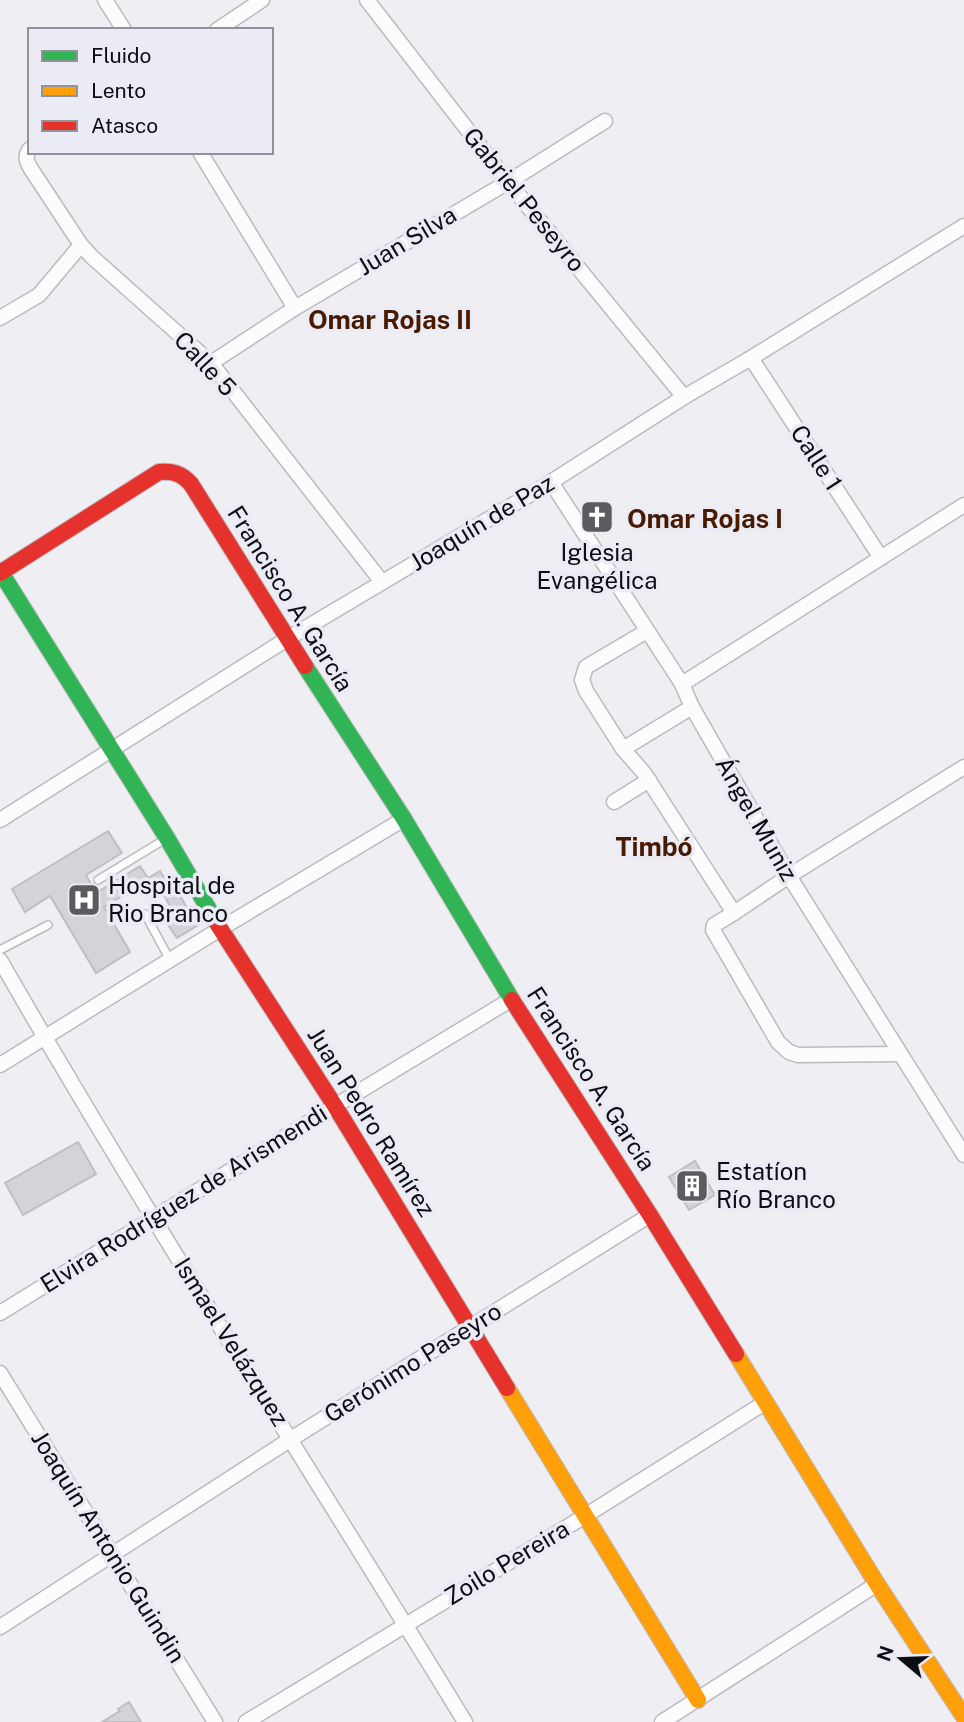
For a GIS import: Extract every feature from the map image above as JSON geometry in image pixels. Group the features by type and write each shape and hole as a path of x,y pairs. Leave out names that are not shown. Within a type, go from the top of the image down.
{"street":[{"path":"105,0 123,28"},
{"path":"220,28 262,0"},
{"name":"Gabriel Peseyro","path":"367,0 508,182 684,397"},
{"name":"Juan Silva","path":"211,363 295,308 508,182 605,121"},
{"name":"Calle 5","path":"28,151 26,160 31,169 81,245 211,363 382,582"},
{"path":"201,154 295,308"},
{"name":"Joaquín de Paz","path":"0,820 287,639 551,482 684,397 964,226"},
{"path":"0,318 39,295 81,245"},
{"name":"Calle 1","path":"751,358 881,558"},
{"name":"Francisco A. García","path":"0,572 159,472 174,471 184,476 191,484 287,639 404,819 512,999 650,1214 877,1584 964,1717"},
{"name":"Ángel Muniz","path":"551,482 682,684 692,707 789,876 964,1154"},
{"path":"682,684 964,505"},
{"name":"Juan Pedro Ramírez","path":"0,572 167,838 220,929 335,1106 698,1700"},
{"path":"647,631 586,667 582,680 586,691 623,749 649,780 734,913"},
{"path":"623,749 692,707"},
{"path":"900,1054 798,1055 789,1052 778,1042 713,930 714,925 964,767"},
{"path":"614,802 649,780"},
{"path":"0,1065 404,819"},
{"name":"Ismael Velázquez","path":"0,960 154,1219 465,1722"},
{"name":"Elvira Rodríguez de Arismendi","path":"0,1313 512,999"},
{"name":"Gerónimo Paseyro","path":"0,1627 291,1439 650,1214"},
{"name":"Joaquín Antonio Guindin","path":"0,1373 215,1722"},
{"name":"Zoilo Pereira","path":"246,1722 585,1516 766,1402"},
{"path":"662,1722 877,1584"}],"lane":[{"path":"98,880 167,838"},
{"path":"145,914 170,960"},
{"path":"0,950 48,925"}],"building":[{"name":"Hospital de Rio Branco","path":"108,831 122,853 86,875 96,893 140,866 148,878 160,871 169,886 173,884 200,924 177,938 164,919 174,913 162,892 155,896 146,882 104,907 130,952 96,973 50,896 25,912 12,889"},
{"path":"78,1142 96,1174 23,1215 5,1183"},
{"name":"Estatíon Río Branco","path":"695,1161 715,1195 689,1210 669,1177"},
{"path":"129,1702 141,1722 102,1722 120,1711 118,1709"}],"traffic: fast":[{"path":"0,571 167,838 218,925"},
{"path":"305,666 404,819 512,1000"}],"traffic: slow":[{"path":"736,1354 877,1584 964,1717"},
{"path":"507,1388 698,1700"}],"traffic: jam":[{"path":"0,573 159,472 176,474 191,484 305,666"},
{"path":"218,925 335,1106 507,1388"},
{"path":"512,1000 736,1354"}],"place":[{"name":"Iglesia Evangélica","path":"597,517"},
{"name":"Hospital de Rio Branco","path":"84,900"},
{"name":"Estatíon Río Branco","path":"692,1186"}],"district":[{"name":"Omar Rojas II","path":"390,320"},
{"name":"Omar Rojas I","path":"705,519"},
{"name":"Timbó","path":"654,847"}]}
